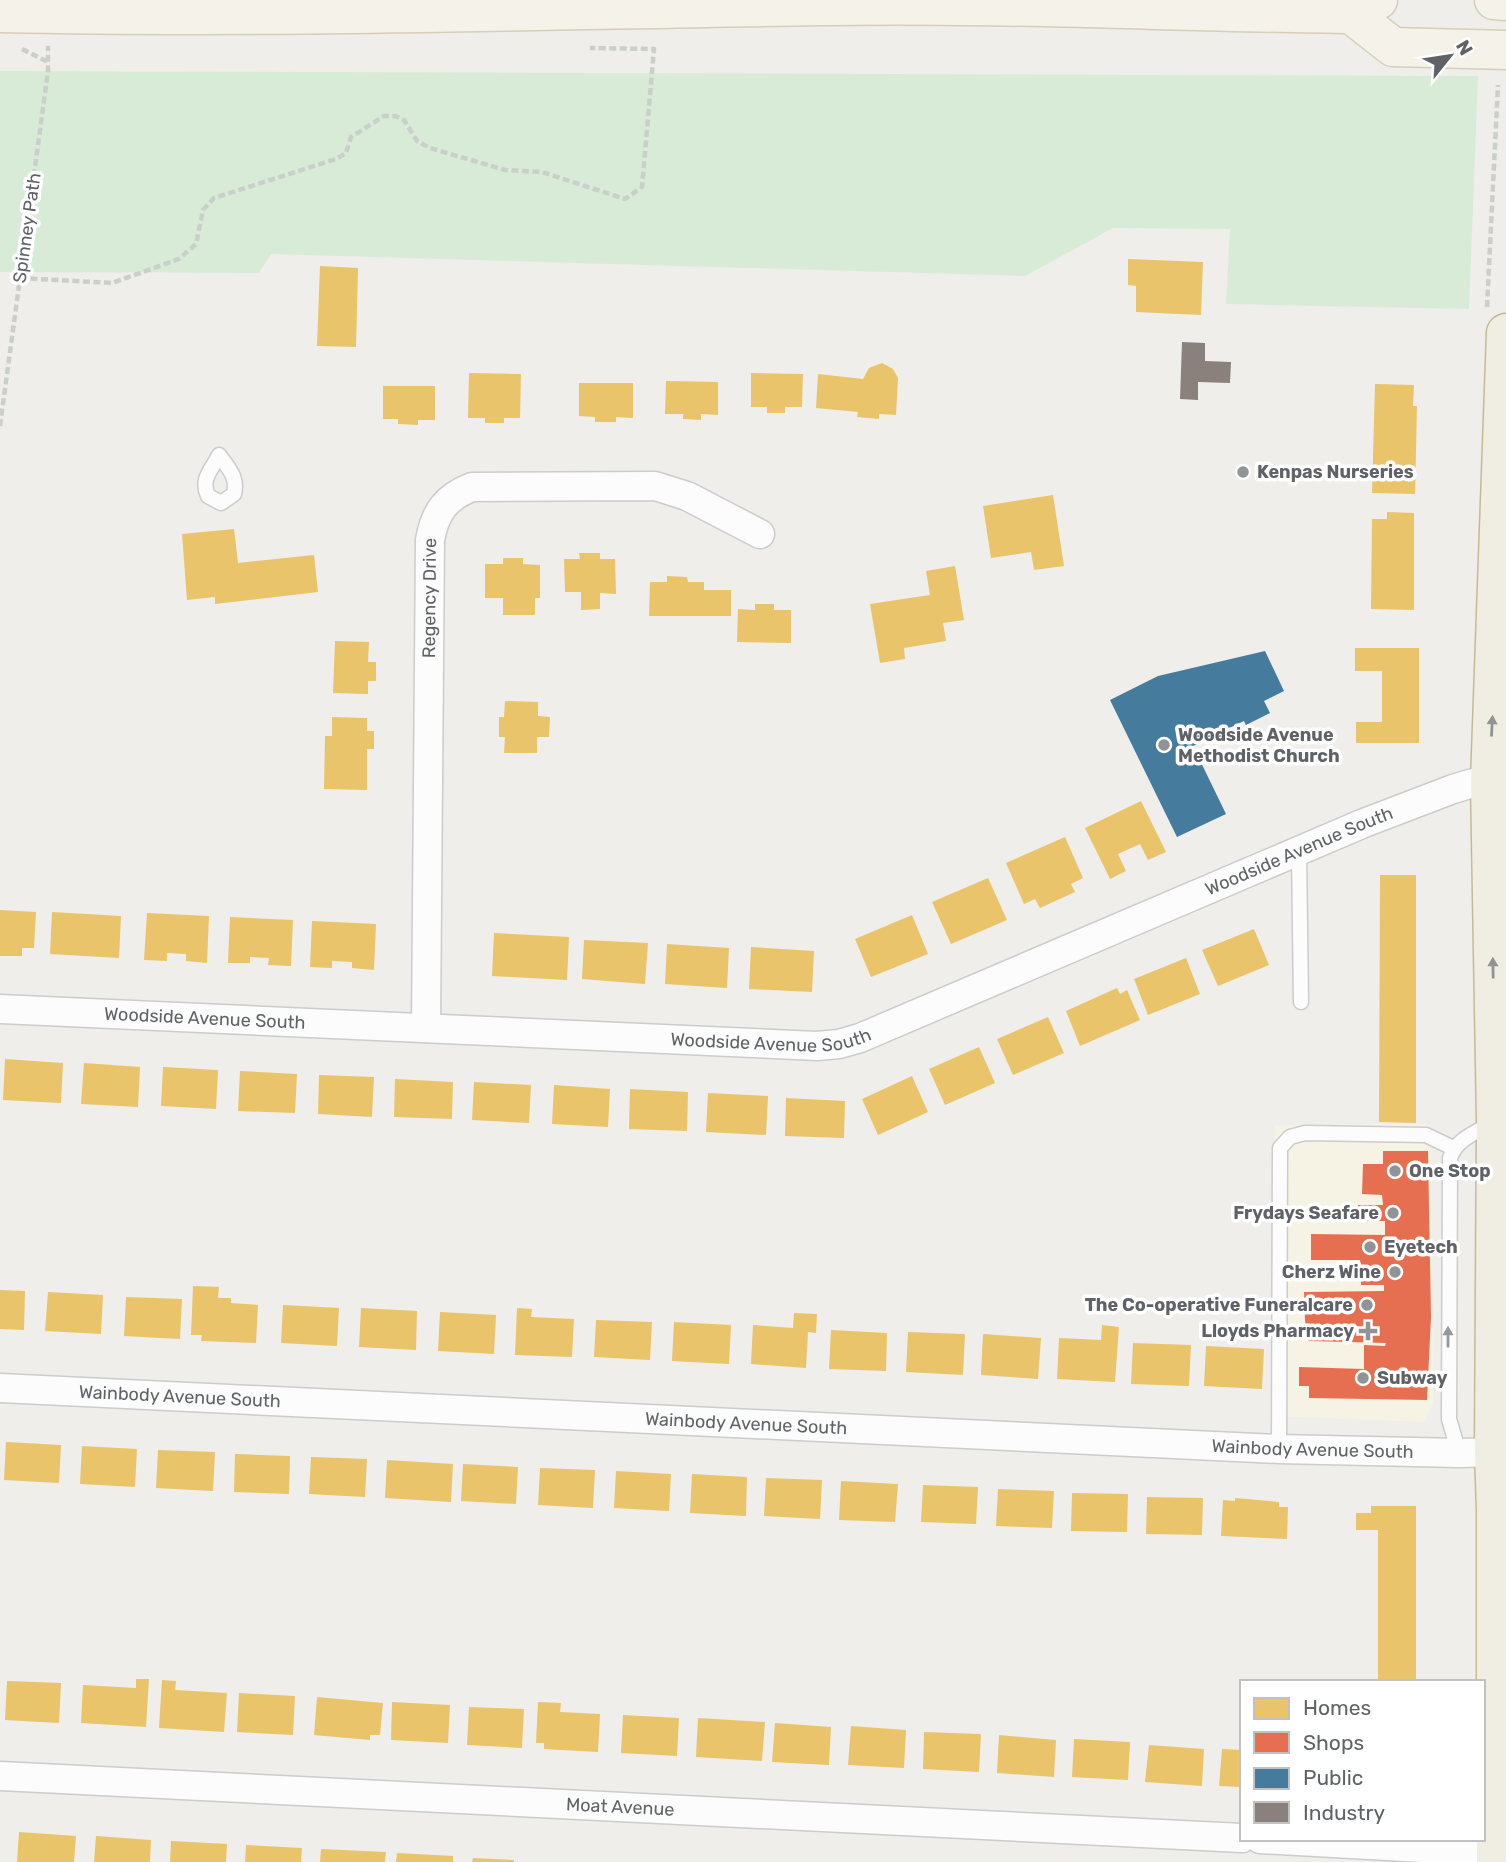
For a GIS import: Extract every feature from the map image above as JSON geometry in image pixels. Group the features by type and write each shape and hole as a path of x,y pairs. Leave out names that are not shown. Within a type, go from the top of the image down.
{"highway":[{"path":"1496,1857 1496,1509 1486,1453 1496,1121 1489,782 1506,333"}],"main road":[{"path":"1494,0 1506,1"},
{"path":"0,13 388,15 823,6 1365,7 1393,47 1506,50"}],"street":[{"name":"Regency Drive","path":"426,1027 430,540 439,510 446,501 472,487 655,486 687,496 760,534"},
{"name":"Woodside Avenue South","path":"0,1009 817,1046 839,1044 860,1038 1299,850 1453,789 1489,782"},
{"name":"Wainbody Avenue South","path":"0,1388 1279,1449 1486,1453"},
{"name":"Moat Avenue","path":"0,1776 1240,1838"},
{"path":"1286,1841 1496,1857"}],"lane":[{"path":"1299,850 1301,1002"},
{"path":"1486,1453 1449,1419 1449,1170 1453,1149 1461,1141 1496,1121"},
{"path":"1279,1449 1280,1148 1290,1137 1305,1133 1426,1135 1453,1149"}],"path":[{"path":"20,278 112,283 179,259 196,244 203,210 214,198 336,159 346,153 351,136 384,116 395,116 404,120 417,141 429,148 505,170 542,172 625,199 642,187 654,49"},
{"name":"Spinney Path","path":"0,426 48,71"}],"shaded area":[{"path":"1426,1124 1431,1155 1433,1403 1424,1422 1270,1416 1275,1125"}],"green space":[{"path":"0,71 1478,76 1469,309 1226,304 1230,229 1113,228 1025,276 271,254 259,273 0,272"}],"building: Homes":[{"path":"1128,259 1203,262 1201,315 1136,312 1136,286 1128,285"},
{"path":"320,266 358,268 356,347 317,346"},
{"path":"882,363 893,369 898,378 896,415 879,414 879,419 857,417 858,412 816,408 818,374 863,379 869,368"},
{"path":"469,373 521,374 520,418 504,418 504,423 485,423 485,418 468,418"},
{"path":"751,373 803,374 802,407 785,407 785,413 767,413 767,407 751,407"},
{"path":"666,381 718,382 718,415 701,414 701,420 683,419 683,414 665,414"},
{"path":"579,383 633,383 633,418 616,417 616,422 595,422 595,417 579,416"},
{"path":"1375,384 1414,385 1413,406 1417,406 1415,494 1372,493"},
{"path":"383,386 435,386 435,420 418,420 418,425 398,424 398,419 383,419"},
{"path":"1053,495 1064,566 1034,570 1031,552 991,558 983,506"},
{"path":"1387,512 1414,513 1414,610 1371,609 1372,519 1387,519"},
{"path":"234,529 238,563 314,555 318,592 215,604 215,597 187,600 182,534"},
{"path":"579,553 600,553 600,559 615,559 616,594 600,593 600,609 581,610 581,592 565,592 564,559 580,559"},
{"path":"503,558 523,558 523,564 540,565 540,598 535,598 535,615 503,615 503,598 485,598 485,564 503,564"},
{"path":"955,566 964,620 943,623 946,641 904,648 905,659 880,663 870,604 930,595 926,571"},
{"path":"667,576 687,577 688,582 704,582 704,590 731,590 731,616 649,616 650,582 667,582"},
{"path":"755,604 774,604 774,610 791,610 791,643 737,642 738,609 755,610"},
{"path":"335,641 369,642 368,662 376,662 376,681 368,681 368,694 333,693"},
{"path":"1355,648 1419,648 1419,743 1356,743 1356,722 1382,722 1382,671 1355,671"},
{"path":"505,701 538,702 538,716 550,717 549,737 537,737 537,753 504,753 505,737 499,737 499,717 504,717"},
{"path":"332,717 367,718 367,731 374,731 374,749 367,749 367,790 324,789 325,736 332,736"},
{"path":"1141,801 1166,852 1148,860 1140,844 1118,854 1126,871 1110,879 1085,828"},
{"path":"1065,837 1083,878 1071,884 1075,892 1040,908 1035,899 1024,904 1006,863"},
{"path":"1380,875 1416,875 1416,1123 1379,1122"},
{"path":"988,878 1007,920 951,944 932,902"},
{"path":"0,910 36,912 34,948 22,948 22,956 0,956"},
{"path":"52,912 121,916 119,958 50,954"},
{"path":"147,913 209,916 207,963 186,961 186,954 167,953 167,961 144,960"},
{"path":"912,915 928,954 871,977 855,939"},
{"path":"230,917 293,920 291,966 268,965 269,958 250,957 250,963 228,963"},
{"path":"312,921 376,924 374,970 352,968 352,962 332,961 332,968 310,967"},
{"path":"1254,929 1269,965 1218,986 1202,950"},
{"path":"494,933 569,937 567,980 492,976"},
{"path":"584,940 648,943 645,984 582,979"},
{"path":"667,944 729,948 727,988 665,984"},
{"path":"751,947 814,951 812,992 749,989"},
{"path":"1186,958 1200,994 1148,1015 1134,979"},
{"path":"1117,988 1120,994 1127,990 1140,1020 1080,1046 1066,1011"},
{"path":"1048,1017 1064,1053 1013,1075 997,1039"},
{"path":"979,1047 995,1083 945,1105 929,1069"},
{"path":"5,1059 63,1063 61,1103 3,1100"},
{"path":"84,1063 140,1067 138,1107 81,1104"},
{"path":"163,1067 218,1070 216,1109 161,1106"},
{"path":"240,1071 297,1074 295,1113 238,1111"},
{"path":"319,1075 374,1077 372,1117 318,1114"},
{"path":"912,1076 928,1112 878,1135 862,1099"},
{"path":"395,1079 453,1082 452,1119 394,1117"},
{"path":"474,1082 531,1085 529,1123 472,1120"},
{"path":"554,1085 610,1089 608,1127 552,1124"},
{"path":"630,1089 688,1092 687,1131 629,1129"},
{"path":"708,1093 768,1096 766,1135 706,1132"},
{"path":"786,1098 845,1101 844,1138 785,1136"},
{"path":"193,1286 219,1287 218,1298 231,1298 231,1303 258,1305 256,1343 201,1341 202,1335 191,1335"},
{"path":"0,1290 25,1291 24,1330 0,1329"},
{"path":"48,1292 103,1295 101,1334 45,1331"},
{"path":"126,1297 182,1299 180,1339 124,1336"},
{"path":"283,1305 339,1308 337,1346 281,1343"},
{"path":"361,1308 417,1311 416,1350 359,1347"},
{"path":"517,1308 532,1309 531,1317 574,1319 572,1357 515,1355"},
{"path":"440,1312 496,1315 494,1354 438,1351"},
{"path":"794,1313 817,1314 816,1333 808,1332 806,1368 751,1364 753,1325 793,1328"},
{"path":"596,1320 652,1322 650,1360 594,1357"},
{"path":"674,1322 731,1325 729,1364 672,1361"},
{"path":"1102,1325 1119,1327 1115,1382 1057,1379 1059,1338 1101,1340"},
{"path":"831,1330 887,1333 886,1371 829,1369"},
{"path":"908,1332 965,1334 963,1375 906,1372"},
{"path":"983,1334 1041,1338 1038,1379 981,1375"},
{"path":"1133,1343 1191,1345 1189,1386 1131,1384"},
{"path":"1206,1346 1264,1349 1262,1389 1204,1386"},
{"path":"6,1442 61,1445 59,1483 4,1480"},
{"path":"82,1446 137,1449 135,1487 80,1484"},
{"path":"158,1450 215,1452 213,1491 156,1488"},
{"path":"235,1454 290,1456 289,1494 234,1492"},
{"path":"311,1457 367,1459 365,1497 309,1494"},
{"path":"387,1460 453,1464 451,1502 385,1498"},
{"path":"463,1464 518,1467 516,1504 461,1501"},
{"path":"540,1468 595,1470 593,1508 538,1505"},
{"path":"616,1471 671,1474 669,1511 614,1508"},
{"path":"692,1474 747,1477 746,1516 690,1513"},
{"path":"766,1478 822,1480 820,1519 764,1516"},
{"path":"841,1481 898,1484 895,1522 839,1520"},
{"path":"923,1485 978,1487 976,1524 921,1522"},
{"path":"998,1489 1054,1491 1052,1528 996,1526"},
{"path":"1072,1493 1128,1494 1127,1532 1071,1531"},
{"path":"1147,1497 1203,1498 1202,1535 1146,1534"},
{"path":"1235,1498 1279,1502 1279,1507 1288,1507 1287,1539 1221,1536 1223,1500 1235,1501"},
{"path":"1371,1506 1416,1506 1416,1680 1378,1680 1378,1530 1356,1530 1356,1513 1371,1513"},
{"path":"136,1679 149,1679 146,1727 81,1723 83,1685 136,1688"},
{"path":"162,1680 176,1681 175,1690 227,1693 224,1732 159,1728"},
{"path":"7,1681 61,1683 59,1723 5,1720"},
{"path":"239,1693 295,1696 293,1735 237,1732"},
{"path":"317,1697 383,1703 380,1735 370,1735 370,1740 314,1735"},
{"path":"392,1702 450,1705 448,1743 391,1740"},
{"path":"538,1702 561,1703 560,1712 600,1714 598,1752 544,1749 544,1743 536,1743"},
{"path":"469,1707 524,1709 522,1748 467,1745"},
{"path":"623,1715 679,1718 677,1756 621,1753"},
{"path":"698,1718 765,1722 762,1761 696,1757"},
{"path":"775,1723 831,1727 829,1765 772,1762"},
{"path":"851,1726 906,1730 904,1768 848,1765"},
{"path":"924,1732 981,1734 979,1772 923,1769"},
{"path":"999,1735 1056,1740 1054,1777 997,1773"},
{"path":"1074,1739 1130,1742 1128,1780 1072,1777"},
{"path":"1149,1745 1204,1749 1202,1786 1145,1782"},
{"path":"1222,1749 1240,1750 1240,1787 1219,1786"},
{"path":"19,1832 76,1836 74,1862 17,1862"},
{"path":"96,1836 151,1840 150,1862 94,1862"},
{"path":"171,1841 227,1844 226,1862 170,1862"},
{"path":"246,1845 302,1848 301,1862 245,1862"},
{"path":"321,1849 386,1852 385,1862 320,1862"},
{"path":"397,1853 453,1856 453,1862 396,1862"},
{"path":"473,1858 514,1860 514,1862 472,1862"}],"building: Shops":[{"path":"1383,1151 1428,1151 1431,1317 1427,1400 1309,1398 1309,1386 1299,1386 1299,1367 1364,1369 1364,1345 1385,1346 1386,1343 1308,1341 1304,1292 1384,1291 1384,1285 1361,1285 1360,1260 1311,1260 1311,1234 1385,1235 1385,1221 1358,1221 1358,1205 1383,1205 1382,1195 1362,1194 1363,1164 1383,1164"}],"building: Public":[{"name":"Woodside Avenue Methodist Church","path":"1265,651 1284,691 1264,701 1270,713 1246,725 1244,721 1223,731 1226,737 1214,743 1211,738 1193,746 1226,814 1177,837 1110,700 1158,676"}],"building: Industry":[{"path":"1182,342 1205,343 1205,361 1231,362 1230,383 1198,382 1198,400 1180,399"}],"place":[{"name":"Kenpas Nurseries","path":"1243,472"},
{"name":"Woodside Avenue Methodist Church","path":"1164,745"},
{"name":"One Stop","path":"1395,1171"},
{"name":"Frydays Seafare","path":"1393,1213"},
{"name":"Eyetech","path":"1370,1247"},
{"name":"Cherz Wine","path":"1395,1272"},
{"name":"The Co-operative Funeralcare","path":"1367,1305"},
{"name":"Lloyds Pharmacy","path":"1368,1331"},
{"name":"Subway","path":"1363,1378"}]}
